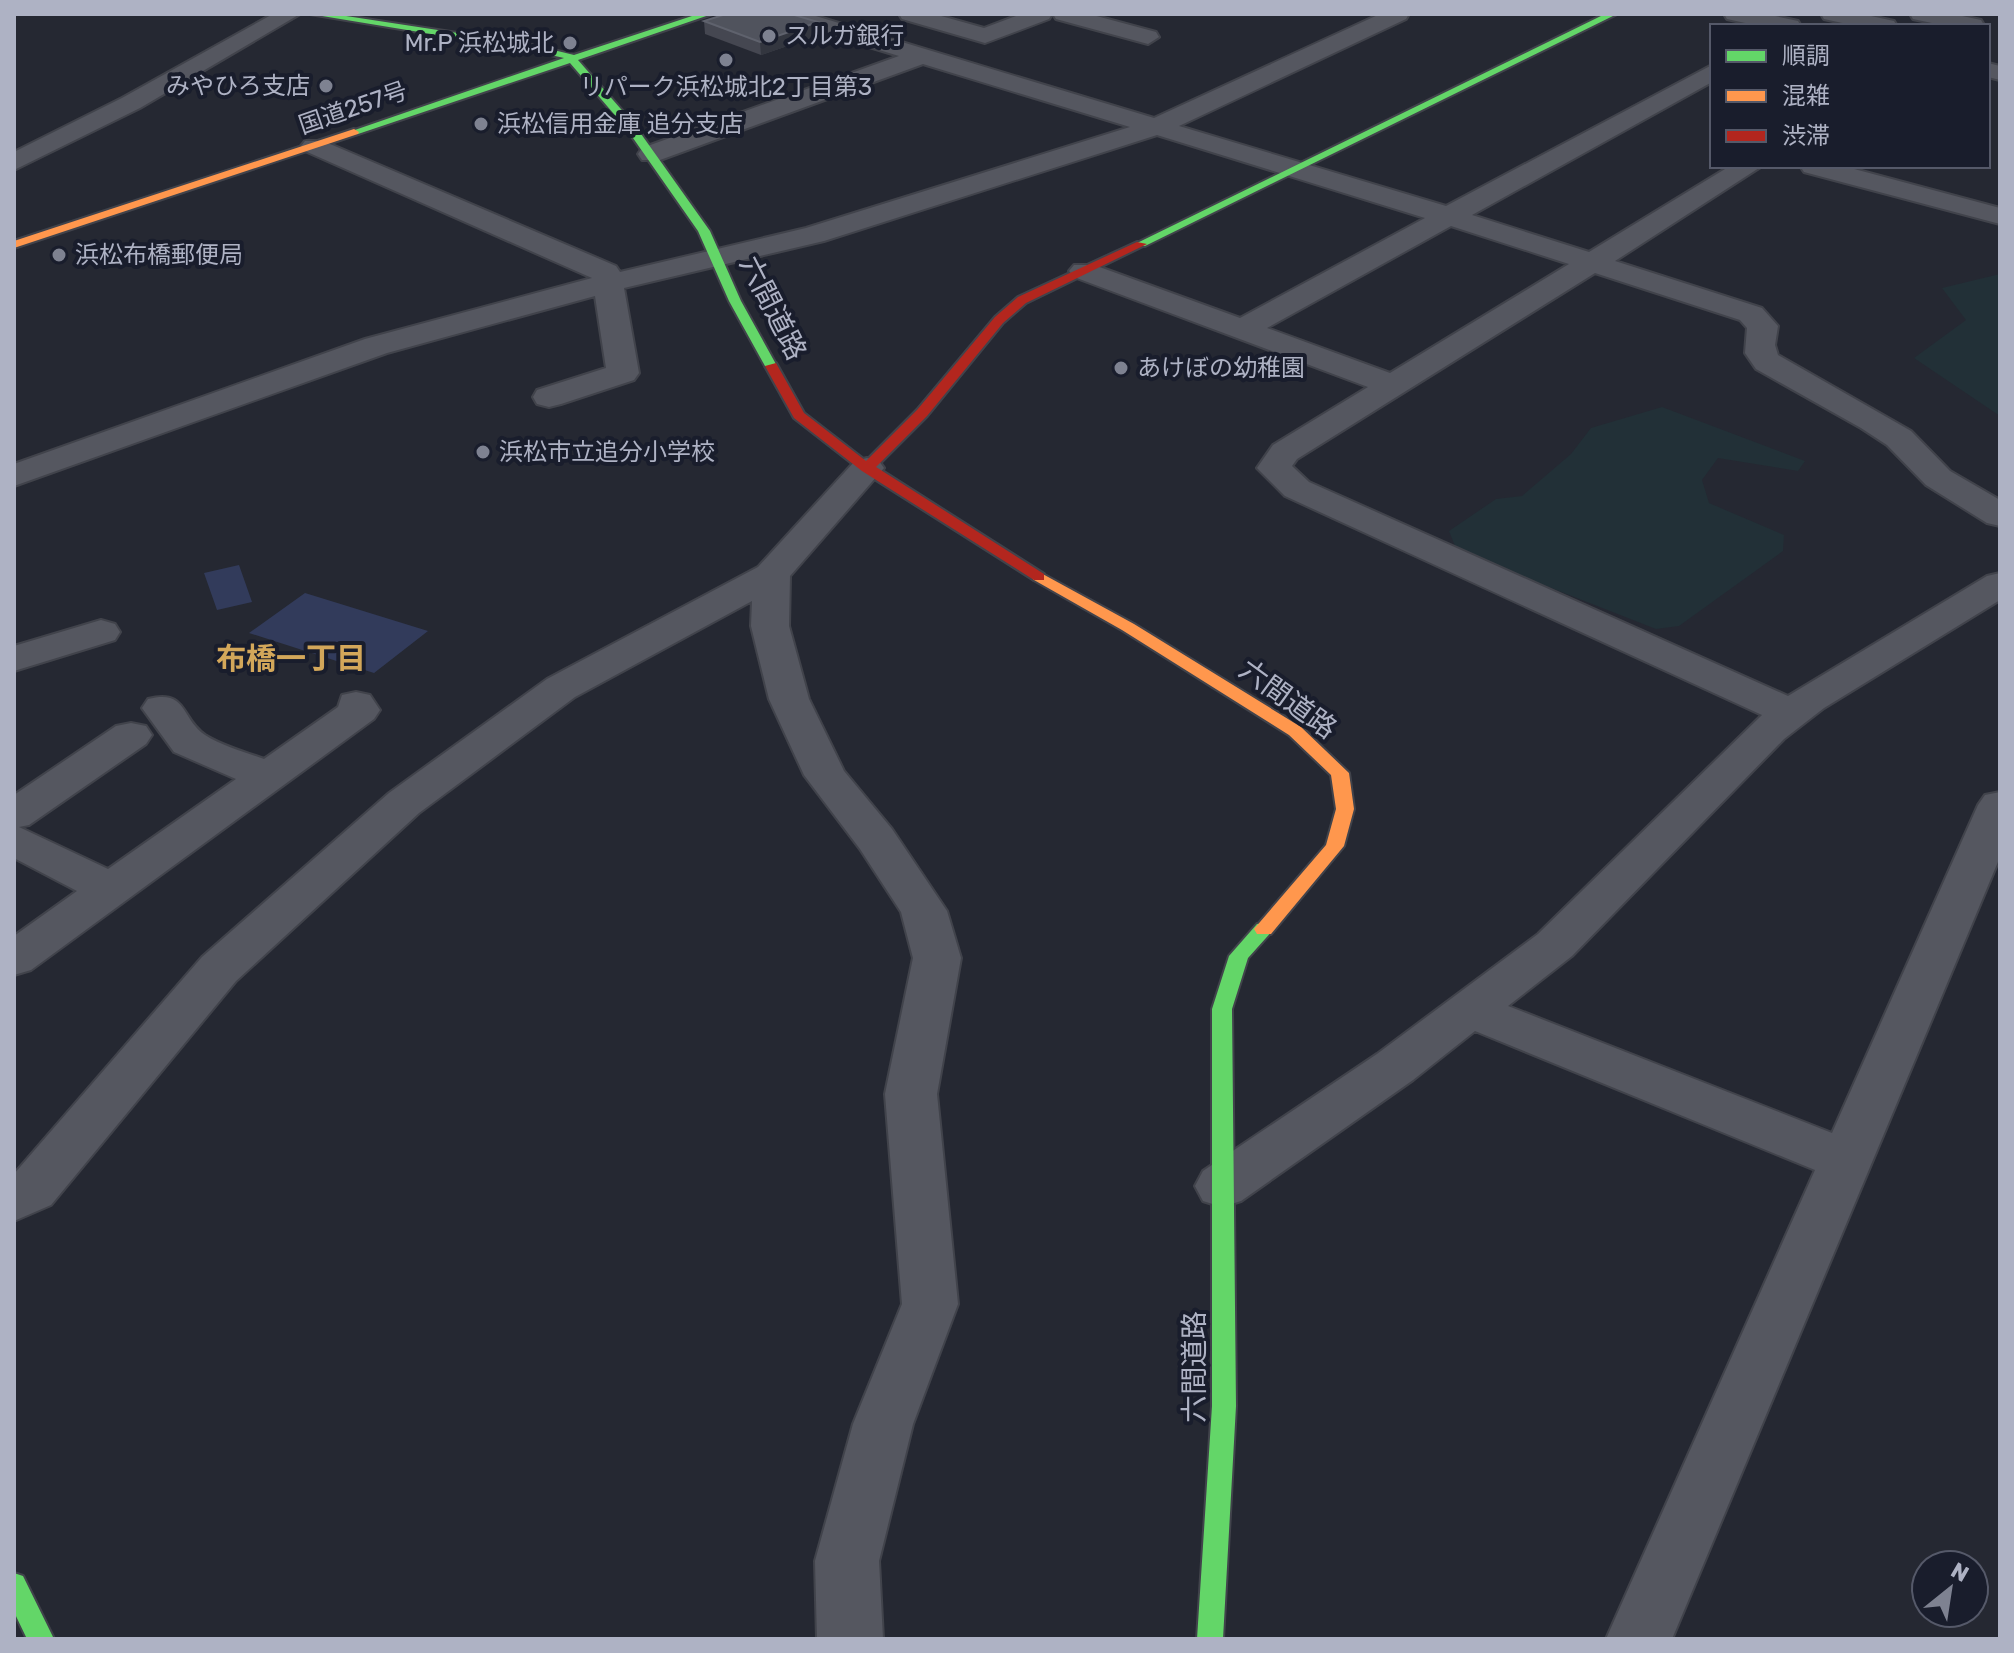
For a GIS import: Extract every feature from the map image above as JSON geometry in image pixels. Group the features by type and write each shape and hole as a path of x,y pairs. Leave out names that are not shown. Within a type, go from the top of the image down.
{"main road":[{"path":"315,14 515,44 570,57"},
{"name":"国道257号","path":"14,245 570,57 707,14"},
{"path":"867,468 922,413 999,320 1022,300 1296,171 1612,14"},
{"name":"六間道路","path":"570,57 651,154 704,231 735,301 799,415 867,468 1004,557 1128,627 1295,731 1340,773 1345,809 1335,846 1296,896 1239,956 1222,1009 1224,1406 1210,1639"},
{"path":"14,1585 41,1639"}],"street":[{"path":"14,162 118,110 289,14"},
{"path":"785,14 1448,216 1751,314 1763,326 1757,343 1759,353 1767,362 1899,438 1938,478 2000,515"},
{"path":"910,14 985,36 1041,14"},
{"path":"1064,14 1148,37"},
{"path":"14,476 376,346 609,283 718,261 962,191 1154,128 1398,14"},
{"path":"1735,14 1781,24"},
{"path":"1832,14 1877,24"},
{"path":"1921,14 1964,24"},
{"path":"651,154 919,57"},
{"path":"1242,329 1710,73"},
{"path":"314,146 606,272 623,373 549,397"},
{"path":"1746,168 1285,452 1274,468 1297,489 1791,713"},
{"path":"1820,168 2000,216"},
{"path":"1084,271 1393,385"},
{"path":"14,1200 32,1190 219,969 435,777 561,688 771,575 813,524 867,468"},
{"path":"771,575 770,626 789,699 825,775 876,839 924,911 937,958 911,1094 930,1304 883,1424 847,1561 850,1639"},
{"path":"1222,1186 1395,1067 1555,945 1769,730 1791,713 2000,584"},
{"path":"14,659 101,632"},
{"path":"14,959 360,710 356,704"},
{"path":"14,815 146,722 269,777"},
{"path":"1639,1639 2000,805"},
{"path":"14,840 110,889"},
{"path":"1470,1010 1847,1161"}],"shaded area":[{"path":"2000,274 2000,416 1914,358 1966,320 1942,288"},
{"path":"1662,407 1805,461 1798,471 1718,458 1702,480 1709,503 1784,535 1783,551 1679,626 1656,629 1457,551 1449,531 1496,499 1522,496 1571,454 1591,428"}],"water":[{"path":"239,565 252,602 217,610 204,573"},
{"path":"305,593 428,631 374,673 249,633"}],"building":[{"path":"726,14 791,14 818,22 760,42 704,21"}],"traffic: fast":[{"path":"315,14 529,47 570,57 630,126 704,231 735,301 771,366"},
{"path":"354,132 707,14"},
{"path":"1141,244 1612,14"},
{"path":"1210,1639 1224,1406 1222,1009 1239,956 1264,929"},
{"path":"14,1585 41,1639"}],"traffic: slow":[{"path":"14,245 354,132"},
{"path":"1039,577 1128,627 1295,731 1340,773 1345,809 1335,846 1264,929"}],"traffic: jam":[{"path":"867,468 922,413 999,320 1022,300 1141,244"},
{"path":"771,366 799,415 867,468 1039,577"}],"place":[{"name":"スルガ銀行","path":"769,36"},
{"name":"Mr.P 浜松城北","path":"570,43"},
{"name":"リパーク浜松城北2丁目第3","path":"726,60"},
{"name":"みやひろ支店","path":"326,86"},
{"name":"浜松信用金庫 追分支店","path":"481,124"},
{"name":"浜松布橋郵便局","path":"59,255"},
{"name":"あけぼの幼稚園","path":"1121,368"},
{"name":"浜松市立追分小学校","path":"483,452"}],"district":[{"name":"布橋一丁目","path":"291,659"}]}
